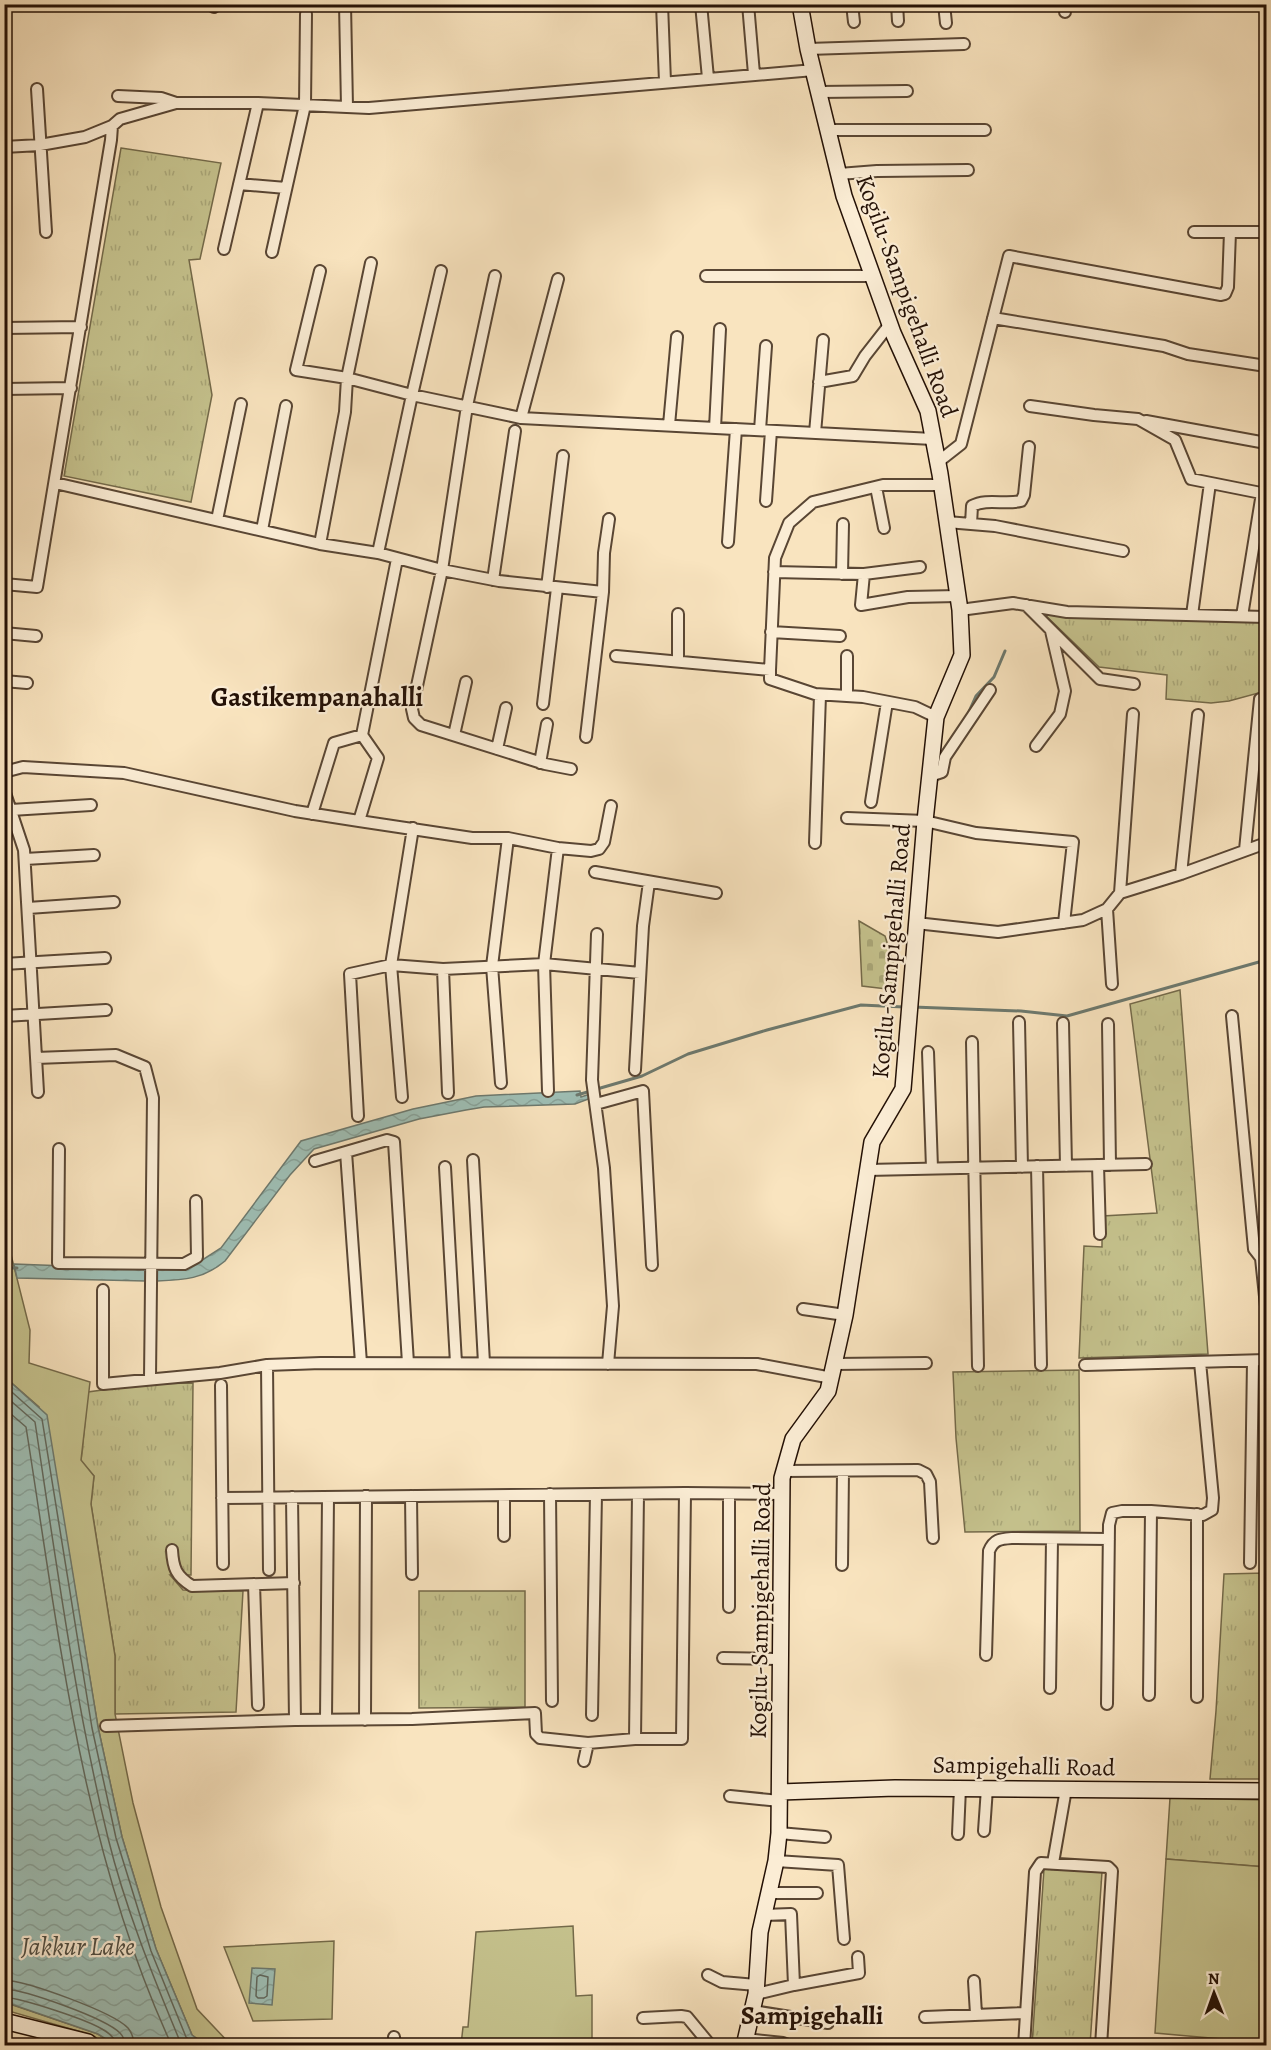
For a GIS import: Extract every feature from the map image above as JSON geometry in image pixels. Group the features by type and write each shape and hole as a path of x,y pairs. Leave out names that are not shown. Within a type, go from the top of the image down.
{"street":[{"path":"345,4 347,107"},
{"path":"662,4 665,82"},
{"path":"701,4 708,78"},
{"path":"748,4 754,74"},
{"name":"Kogilu-Sampigehalli Road","path":"745,2042 753,2011 760,1932 776,1861 778,1833 784,1471 793,1439 828,1391 845,1315 872,1142 903,1089 936,717 962,655 959,603 942,485 928,411 890,324 844,196 808,49 800,4"},
{"path":"852,4 854,22"},
{"path":"897,4 898,21"},
{"path":"944,4 946,23"},
{"path":"272,252 305,105 306,14"},
{"path":"808,49 964,44"},
{"path":"4,147 40,145 85,137 111,126 120,119 176,103 258,102 369,108 814,70"},
{"path":"37,89 46,232"},
{"path":"819,92 907,91"},
{"path":"118,96 161,98 176,103"},
{"path":"225,249 258,102"},
{"path":"4,584 37,587 81,327 111,140 111,126"},
{"path":"829,130 985,130"},
{"path":"839,174 877,171 968,170"},
{"path":"239,184 286,188"},
{"path":"1194,232 1266,232"},
{"path":"938,462 961,444 1009,256 1221,295 1225,294 1228,288 1230,232"},
{"path":"320,544 345,412 347,378 371,263"},
{"path":"320,271 296,370 347,378 412,395 521,418 933,439"},
{"path":"378,553 441,271"},
{"path":"495,276 467,406 442,570 412,709 414,718 421,725 540,763 572,769"},
{"path":"706,276 873,276"},
{"path":"521,418 558,279"},
{"path":"993,318 1164,346 1188,354 1266,366"},
{"path":"819,382 853,376 865,356 890,324"},
{"path":"4,328 81,327"},
{"path":"715,428 720,329"},
{"path":"669,425 677,336"},
{"path":"815,433 823,340"},
{"path":"766,346 766,501"},
{"path":"4,389 71,388"},
{"path":"217,520 241,404"},
{"path":"262,530 286,405"},
{"path":"1030,406 1137,419 1266,443"},
{"path":"1137,419 1175,440 1191,478 1264,494 1242,616"},
{"path":"728,542 736,429"},
{"path":"493,580 515,431"},
{"path":"971,524 972,506 979,502 1014,503 1021,501 1024,495 1029,447"},
{"path":"543,704 563,456"},
{"path":"55,483 320,544 378,553 442,570 493,580 603,592"},
{"path":"1192,615 1210,483"},
{"path":"936,717 915,707 847,696 820,695 770,679 770,670 775,558 789,523 813,502 883,485 942,485"},
{"path":"876,487 884,528"},
{"path":"586,737 609,519"},
{"path":"947,522 995,526 1123,550"},
{"path":"842,574 843,524"},
{"path":"359,821 378,758 362,735 397,559"},
{"path":"774,572 864,574 920,567"},
{"path":"864,574 861,605 909,597 959,603 1013,603 1067,612 1266,616"},
{"path":"1026,605 1100,679 1134,684"},
{"path":"678,614 678,661"},
{"path":"1036,746 1060,714 1065,692 1051,630"},
{"path":"771,632 840,636"},
{"path":"4,633 36,636"},
{"path":"616,656 770,670"},
{"path":"847,656 847,696"},
{"path":"4,681 27,683"},
{"path":"454,735 466,682"},
{"path":"930,776 942,772 945,757 990,690"},
{"path":"814,843 820,695"},
{"path":"1245,850 1260,699"},
{"path":"871,802 886,702"},
{"path":"497,749 506,708"},
{"path":"1120,893 1133,714"},
{"path":"1181,874 1198,715"},
{"path":"540,763 547,724"},
{"path":"312,813 334,743 362,735"},
{"path":"4,772 23,767 124,773 359,821 472,838 508,838 558,848 591,851 599,849 604,842 611,806"},
{"path":"4,790 25,858 38,1092"},
{"path":"11,810 91,805"},
{"path":"847,818 925,821 976,833 1073,842 1064,923"},
{"path":"402,1097 391,965 413,828"},
{"path":"501,1083 492,966 508,838"},
{"path":"916,923 999,932 1083,920 1107,909 1120,893 1266,843"},
{"path":"548,1091 544,964 558,848"},
{"path":"25,858 94,855"},
{"path":"595,872 716,893"},
{"path":"635,1070 643,926 650,882"},
{"path":"27,908 114,902"},
{"path":"1107,909 1112,984"},
{"path":"597,934 592,1080 604,1168 613,1306 608,1364"},
{"path":"4,964 105,958"},
{"path":"358,1116 350,974 391,965 443,969 544,964 640,973"},
{"path":"443,969 448,1093"},
{"path":"4,1016 106,1010"},
{"path":"1232,1016 1254,1249 1263,1258 1266,1306"},
{"path":"1019,1022 1022,1167"},
{"path":"1063,1023 1066,1166"},
{"path":"1108,1024 1110,1165"},
{"path":"972,1042 978,1366"},
{"path":"928,1052 932,1168"},
{"path":"36,1058 116,1055 145,1068 153,1098 150,1378"},
{"path":"596,1104 643,1091 652,1265"},
{"path":"315,1161 387,1140 394,1142 408,1363"},
{"path":"59,1149 58,1263 184,1264 197,1257 196,1201"},
{"path":"346,1152 361,1363"},
{"path":"472,1160 484,1363"},
{"path":"867,1170 1146,1164"},
{"path":"1098,1165 1100,1234"},
{"path":"1037,1166 1041,1365"},
{"path":"445,1167 456,1363"},
{"path":"103,1290 103,1384 220,1373 267,1365 361,1363 757,1364 833,1371 926,1363"},
{"path":"803,1309 845,1315"},
{"path":"1085,1365 1266,1360"},
{"path":"1250,1563 1253,1361"},
{"path":"1107,1704 1109,1539 1112,1513 1122,1510 1203,1515 1212,1510 1213,1498 1200,1362"},
{"path":"267,1365 269,1570"},
{"path":"221,1385 223,1564"},
{"path":"784,1471 918,1470 926,1474 930,1482 933,1538"},
{"path":"842,1565 843,1471"},
{"path":"106,1726 326,1719 365,1720 535,1713 536,1734 544,1740 588,1743 636,1739 682,1739 685,1493"},
{"path":"550,1494 552,1701"},
{"path":"592,1715 596,1494"},
{"path":"636,1739 638,1494"},
{"path":"729,1494 729,1607"},
{"path":"222,1498 782,1494"},
{"path":"411,1496 411,1575"},
{"path":"504,1496 504,1536"},
{"path":"292,1497 295,1720"},
{"path":"326,1719 328,1497"},
{"path":"365,1720 366,1497"},
{"path":"1149,1695 1151,1511"},
{"path":"1197,1514 1197,1697"},
{"path":"986,1655 989,1551 992,1543 998,1539 1013,1538 1109,1539"},
{"path":"1050,1688 1052,1539"},
{"path":"172,1550 173,1567 180,1578 192,1586 294,1583"},
{"path":"254,1584 258,1705"},
{"path":"723,1658 781,1659"},
{"path":"584,1761 588,1743"},
{"name":"Sampigehalli Road","path":"780,1797 895,1788 1266,1791"},
{"path":"958,1834 960,1788"},
{"path":"984,1831 987,1788"},
{"path":"1053,1863 1066,1789"},
{"path":"730,1796 780,1797"},
{"path":"778,1833 825,1837"},
{"path":"776,1861 838,1865 844,1939"},
{"path":"1024,2046 1035,1872 1041,1863 1053,1863 1108,1867 1112,1871 1101,2046"},
{"path":"770,1893 817,1893"},
{"path":"764,1915 791,1914 794,1985"},
{"path":"708,1975 722,1982 756,1989 794,1985 859,1973 858,1957"},
{"path":"974,1981 976,2014"},
{"path":"753,2011 828,2023"},
{"path":"925,2017 1025,2013"},
{"path":"643,2018 687,2017 711,2046"},
{"path":"4,2021 88,2042 93,2046"},
{"path":"745,2042 783,2043 791,2046"}],"green space":[{"path":"121,148 221,163 200,259 189,260 212,395 191,502 64,476"},
{"path":"1042,612 1266,621 1266,691 1229,701 1211,703 1166,699 1167,675 1099,667"},
{"path":"859,921 885,936 894,965 895,990 862,986"},
{"path":"1180,990 1208,1354 1079,1358 1084,1246 1102,1247 1102,1216 1157,1213 1130,1004"},
{"path":"4,1227 30,1330 29,1363 90,1382 81,1460 94,1476 91,1504 115,1656 115,1714 133,1803 161,1907 197,2009 231,2045 206,2045 192,2035 156,1949 122,1837 98,1727 57,1481 39,1407 6,1378"},
{"path":"1079,1370 1080,1531 965,1532 956,1438 953,1372"},
{"path":"193,1383 191,1575 170,1575 183,1590 243,1591 236,1712 115,1714 115,1656 91,1504 94,1476 81,1461 88,1392 146,1384"},
{"path":"1266,1573 1266,1779 1210,1779 1224,1574"},
{"path":"419,1591 525,1591 525,1707 419,1708"},
{"path":"1170,1798 1266,1800 1266,1867 1166,1859"},
{"path":"1166,1859 1266,1867 1266,2043 1155,2033"},
{"path":"1044,1869 1102,1872 1090,2045 1032,2045"},
{"path":"573,1926 576,1996 592,1995 592,2045 461,2045 463,2027 468,2027 476,1932"},
{"path":"334,1941 332,2019 253,2021 224,1947"},
{"path":"4,2002 98,2034 115,2045 107,2045 88,2034 5,2010"}],"water":[{"path":"580,1091 581,1097 590,1094 591,1098 575,1104 484,1107 466,1110 419,1119 314,1149 290,1175 225,1261 201,1275 157,1281 157,1269 186,1269 221,1248 301,1141 413,1109 476,1096"},
{"path":"14,1264 146,1269 145,1281 17,1278"},
{"name":"Jakkur Lake","path":"5,1372 6,1378 47,1415 98,1727 122,1837 156,1949 192,2035 206,2045 115,2045 98,2034 5,2002"},
{"path":"252,1968 275,1969 272,2005 249,2003"}],"waterway":[{"path":"967,716 976,696 994,677 1005,651"},
{"path":"913,1007 1021,1011 1067,1016 1266,960"},
{"path":"597,1089 642,1076 688,1054 767,1030 861,1005 904,1007"},
{"path":"577,1095 591,1091"},
{"path":"4,1268 17,1268"}],"district":[{"name":"Gastikempanahalli","path":"317,697"},
{"name":"Sampigehalli","path":"812,2015"}]}
